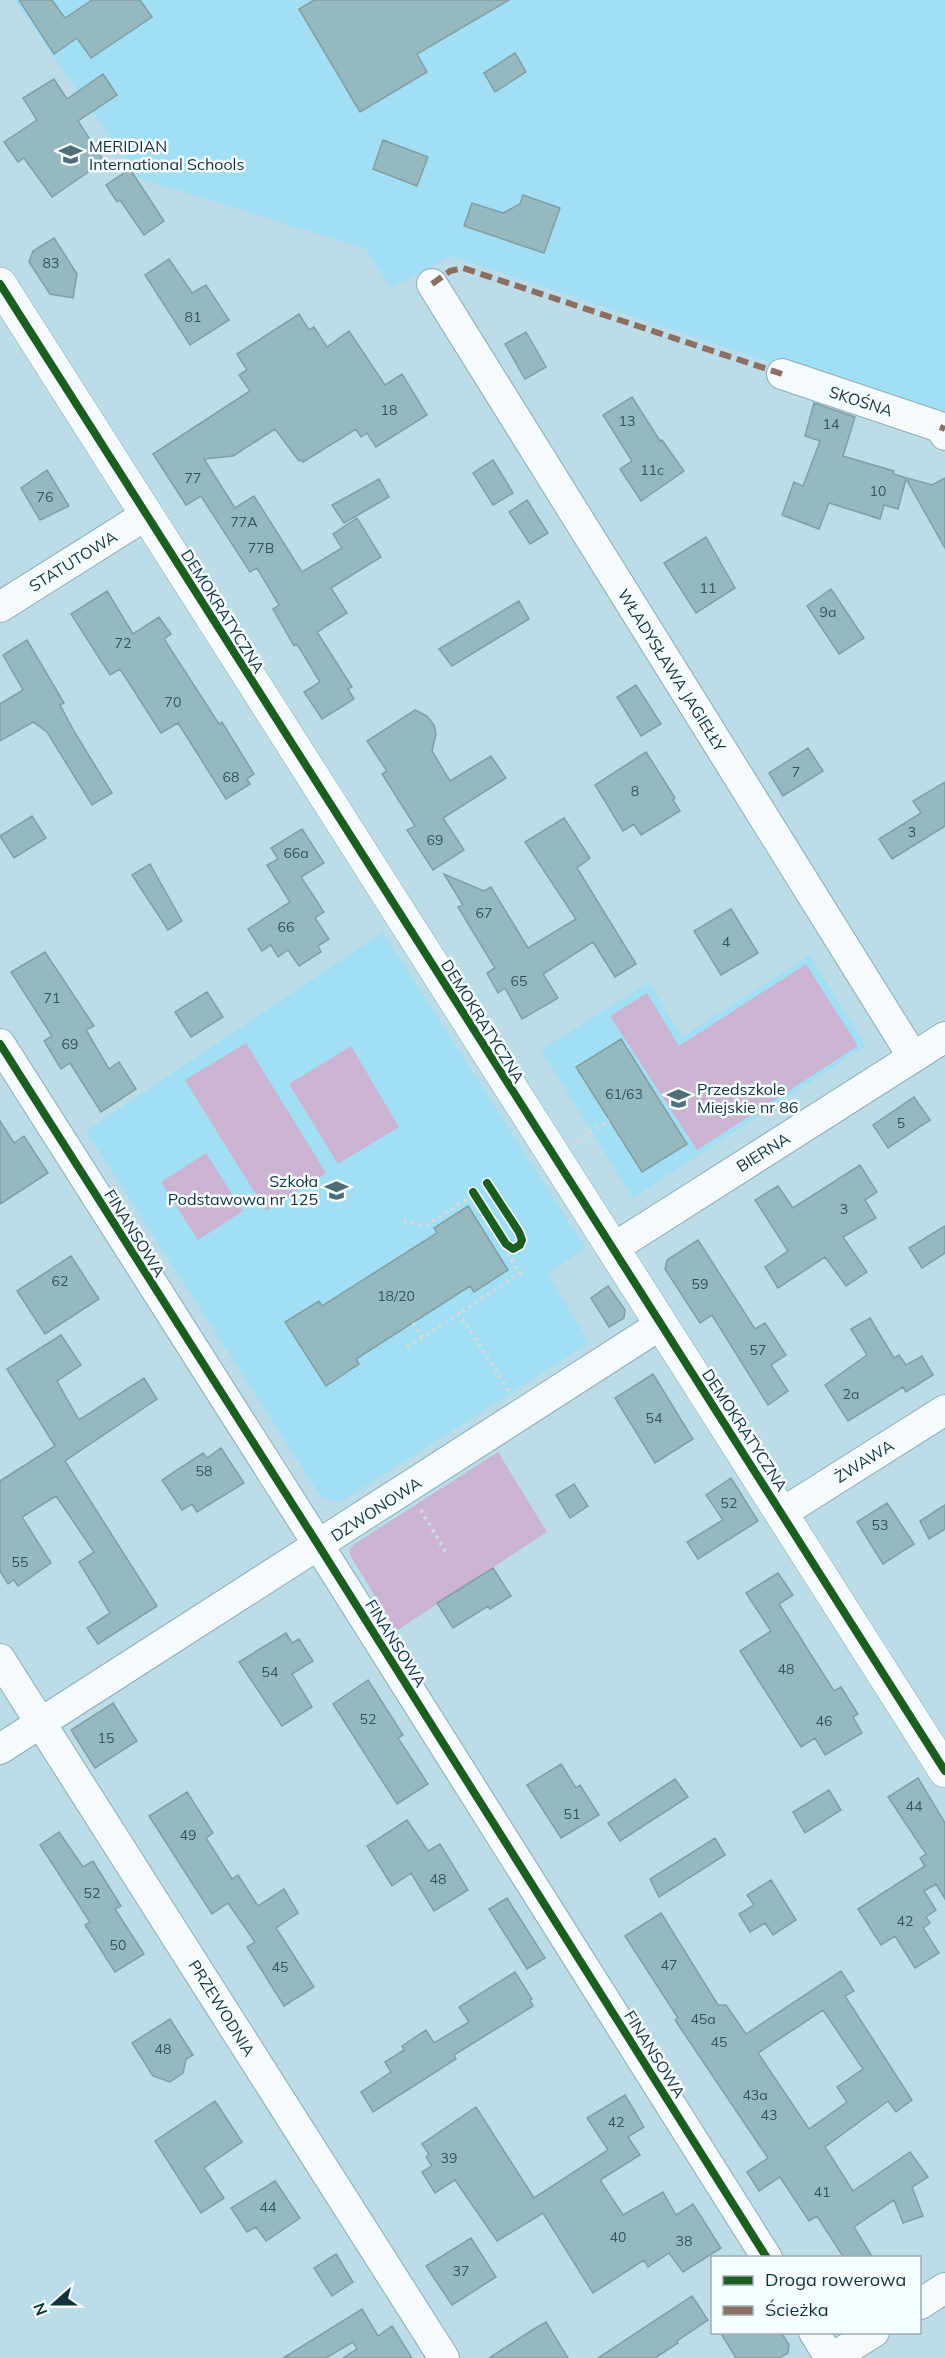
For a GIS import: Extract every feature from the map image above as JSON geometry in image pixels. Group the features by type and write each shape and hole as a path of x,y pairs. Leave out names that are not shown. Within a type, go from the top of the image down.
{"street":[{"name":"DEMOKRATYCZNA","path":"0,284 945,1771"},
{"name":"WŁADYSŁAWA JAGIEŁŁY","path":"432,284 912,1057"},
{"name":"SKOŚNA","path":"782,374 943,431"},
{"name":"STATUTOWA","path":"0,607 147,515"},
{"name":"BIERNA","path":"612,1249 945,1037"},
{"name":"FINANSOWA","path":"0,1044 766,2256"},
{"name":"DZWONOWA","path":"0,1749 660,1325"},
{"name":"ŻWAWA","path":"782,1512 945,1410"},
{"name":"PRZEWODNIA","path":"0,1659 444,2358"},
{"path":"921,2303 945,2288"},
{"path":"815,2334 831,2358 871,2334"}],"path":[{"path":"575,1142 609,1120"},
{"path":"474,1191 499,1224 506,1244 513,1249"},
{"path":"404,1221 425,1226 470,1197 520,1274 407,1347"},
{"path":"459,1314 511,1394"},
{"path":"413,1323 423,1337"},
{"path":"417,1504 447,1554"}],"shaded area":[{"path":"14,0 945,0 945,421 451,256 391,288 366,249 139,178"},
{"name":"Szkoła Podstawowa nr 125","path":"383,932 586,1248 548,1273 589,1343 341,1502 322,1498 86,1131"},
{"name":"Przedszkole Miejskie nr 86","path":"810,955 866,1046 633,1198 541,1050 649,982 682,1037"},
{"path":"806,964 858,1046 697,1150 610,1016 647,993 679,1046"},
{"path":"246,1043 326,1173 266,1211 185,1080"},
{"path":"351,1046 399,1127 338,1164 289,1084"},
{"path":"206,1153 243,1211 198,1240 161,1182"},
{"path":"498,1452 547,1532 396,1631 350,1555 350,1549"}],"building":[{"path":"19,0 52,0 65,18 92,0 140,0 152,17 91,58 77,38 54,54"},
{"path":"314,0 509,0 417,54 427,72 360,112 299,9"},
{"path":"515,53 526,72 495,92 484,73"},
{"name":"MERIDIAN International Schools","path":"103,74 117,95 78,121 104,161 52,197 24,158 18,162 4,142 37,120 23,98 54,79 67,99"},
{"path":"383,140 428,157 417,186 373,169"},
{"path":"130,169 164,221 144,235 120,200 117,202 106,185"},
{"path":"523,195 560,208 544,253 464,226 472,203 503,213 520,204"},
{"path":"54,238 77,274 73,298 50,294 29,262 33,251"},
{"path":"169,259 192,293 206,285 229,320 190,345 145,275"},
{"path":"299,314 309,330 314,327 327,347 349,331 385,385 402,374 427,415 376,447 367,433 361,437 356,429 303,462 299,461 275,429 233,456 204,459 235,508 254,496 302,572 342,548 333,534 357,518 381,557 331,588 347,613 317,632 352,687 348,689 354,699 322,719 304,692 320,682 297,644 294,646 273,609 279,605 257,568 250,572 201,496 186,505 153,454 250,391 239,375 247,370 237,354"},
{"path":"526,332 546,367 525,379 505,344"},
{"path":"632,397 660,441 662,440 684,471 641,501 620,469 632,461 603,415"},
{"path":"814,403 855,417 843,456 932,485 945,478 945,548 906,479 898,509 884,505 880,519 829,503 819,529 782,515 794,482 803,486 820,441 805,436"},
{"path":"493,460 513,493 493,505 473,473"},
{"path":"47,470 69,506 40,520 21,488"},
{"path":"379,479 389,497 344,523 332,505"},
{"path":"527,500 548,533 530,544 509,512"},
{"path":"706,537 735,588 696,613 664,563"},
{"path":"831,589 864,638 839,654 807,606"},
{"path":"107,591 133,634 159,617 171,634 164,639 219,724 222,722 254,774 247,779 250,784 226,799 178,723 161,733 120,669 110,675 71,614"},
{"path":"519,601 529,619 452,666 439,649"},
{"path":"27,640 64,703 60,705 75,733 112,793 92,805 47,732 33,722 0,741 0,704 23,690 3,655"},
{"path":"636,685 661,724 641,736 617,697"},
{"path":"415,710 427,716 434,725 436,734 432,751 450,781 491,756 506,778 443,818 464,850 433,870 407,830 415,826 382,774 387,771 367,741"},
{"path":"808,748 823,771 783,796 769,773"},
{"path":"646,752 675,798 673,800 680,811 641,835 634,824 623,831 595,785"},
{"path":"945,782 945,826 892,859 879,839 921,813 913,801"},
{"path":"32,816 46,838 14,858 0,836"},
{"path":"564,818 590,858 577,868 636,964 615,977 593,942 543,974 558,998 522,1019 505,988 498,993 487,973 495,968 458,907 463,905 444,874 484,891 491,887 528,948 576,919 525,842"},
{"path":"302,829 324,863 301,877 324,912 315,918 329,939 318,946 321,952 299,966 288,950 278,957 271,945 262,951 248,929 290,902 267,865 278,859 271,848"},
{"path":"150,864 182,921 168,930 132,875"},
{"path":"731,909 758,953 721,975 694,931"},
{"path":"45,952 94,1026 86,1030 109,1069 119,1062 136,1089 101,1112 70,1063 61,1069 44,1041 52,1036 11,972"},
{"path":"207,992 223,1017 191,1037 175,1012"},
{"path":"621,1039 687,1144 642,1172 576,1067"},
{"path":"914,1097 930,1120 888,1148 873,1125"},
{"path":"0,1121 14,1143 24,1136 48,1173 0,1204"},
{"path":"860,1165 877,1192 865,1200 876,1218 843,1237 867,1272 846,1286 825,1257 778,1288 765,1267 788,1251 755,1200 778,1186 793,1208"},
{"path":"468,1206 508,1270 474,1292 470,1286 356,1359 359,1364 326,1386 285,1322 319,1301 322,1306 437,1233 434,1228"},
{"path":"945,1226 945,1253 922,1268 909,1248"},
{"path":"698,1240 755,1329 765,1323 786,1355 771,1365 788,1391 768,1405 712,1315 700,1323 665,1269 667,1260"},
{"path":"71,1256 99,1299 45,1334 17,1291"},
{"path":"608,1286 625,1310 624,1318 609,1327 591,1298"},
{"path":"870,1318 894,1358 899,1355 906,1365 922,1356 933,1375 906,1392 903,1387 848,1421 825,1385 867,1355 851,1329"},
{"path":"61,1335 81,1365 57,1381 79,1420 144,1378 157,1399 65,1461 157,1606 98,1644 87,1628 110,1613 79,1562 94,1552 56,1496 22,1517 51,1563 18,1586 14,1580 8,1584 0,1571 0,1481 55,1446 7,1369"},
{"path":"653,1374 693,1439 655,1463 615,1398"},
{"path":"221,1448 244,1483 197,1512 192,1504 182,1510 162,1480 203,1453 207,1458"},
{"path":"731,1478 758,1521 698,1559 687,1542 723,1520 706,1495"},
{"path":"574,1484 588,1506 570,1518 556,1495"},
{"path":"887,1503 914,1544 883,1564 857,1522"},
{"path":"945,1505 945,1529 929,1539 920,1521"},
{"path":"493,1568 511,1596 490,1609 488,1606 453,1628 437,1603"},
{"path":"778,1573 793,1595 779,1604 834,1691 841,1687 858,1714 853,1717 862,1733 825,1755 815,1738 801,1747 740,1651 771,1631 746,1593"},
{"path":"286,1633 292,1643 299,1639 313,1661 292,1674 312,1707 282,1726 239,1662"},
{"path":"368,1680 403,1735 398,1738 428,1784 397,1804 333,1704"},
{"path":"113,1703 137,1741 95,1768 71,1730"},
{"path":"561,1764 576,1788 580,1785 599,1815 561,1838 527,1785"},
{"path":"918,1778 945,1823 945,1899 936,1884 924,1891 936,1910 926,1917 930,1923 923,1928 939,1953 915,1968 895,1936 881,1945 858,1909 925,1866 920,1858 926,1854 888,1797"},
{"path":"675,1779 688,1797 620,1841 608,1823"},
{"path":"829,1790 841,1810 805,1833 793,1812"},
{"path":"187,1792 213,1833 206,1838 232,1879 238,1875 258,1906 284,1889 298,1913 276,1928 314,1987 284,2006 247,1947 255,1942 228,1903 212,1914 149,1816"},
{"path":"407,1820 428,1851 440,1844 468,1890 434,1911 411,1873 392,1886 367,1846"},
{"path":"59,1832 83,1867 93,1861 121,1906 115,1909 144,1954 115,1972 85,1925 90,1922 40,1845"},
{"path":"715,1838 725,1855 659,1897 650,1879"},
{"path":"771,1880 796,1920 773,1935 765,1923 750,1932 739,1914 754,1905 747,1895"},
{"path":"507,1898 545,1958 527,1969 489,1909"},
{"path":"661,1913 718,2005 726,2005 746,2034 841,1971 854,1991 845,1996 912,2100 896,2112 888,2101 825,2147 853,2191 910,2152 928,2177 912,2187 923,2216 903,2223 894,2200 854,2227 872,2256 843,2256 817,2216 809,2221 780,2177 759,2191 747,2172 768,2158 675,2020 678,2018 625,1936","holes":["823,2010 863,2069 837,2087 847,2102 809,2129 758,2053"]},
{"path":"515,1972 532,1999 530,2000 533,2006 454,2055 456,2059 373,2112 361,2092 391,2072 385,2062 404,2050 402,2046 426,2030 434,2043 469,2022 459,2007"},
{"path":"170,2019 193,2055 186,2059 183,2073 170,2082 153,2076 132,2043"},
{"path":"625,2095 644,2127 628,2137 640,2155 600,2180 623,2215 663,2192 676,2215 693,2204 721,2248 683,2272 669,2253 648,2267 644,2260 593,2293 543,2213 497,2241 455,2180 435,2193 422,2172 432,2166 426,2157 429,2154 422,2144 476,2107 534,2198 608,2150 587,2118"},
{"path":"215,2101 242,2142 204,2168 224,2198 201,2213 155,2141"},
{"path":"275,2181 300,2218 266,2241 256,2227 247,2232 231,2208"},
{"path":"471,2238 496,2277 452,2305 426,2266"},
{"path":"336,2254 353,2282 332,2296 314,2268"},
{"path":"692,2296 708,2320 677,2341 678,2343 655,2358 598,2358"},
{"path":"362,2309 378,2336 392,2326 412,2358 343,2358 357,2349 353,2342 326,2358 283,2358"},
{"path":"546,2322 568,2358 489,2358 534,2329"},
{"path":"721,2334 782,2334 789,2345 788,2353 779,2358 736,2358"}],"marked path":[{"path":"432,284 450,271 463,268 782,374"},
{"path":"940,427 945,429"}],"cycle path":[{"path":"0,284 945,1771"},
{"path":"0,1044 766,2256"},
{"path":"473,1192 506,1244 513,1249 520,1245 522,1240 519,1232 487,1183"}],"place":[{"name":"MERIDIAN International Schools","path":"71,155"},
{"name":"Przedszkole Miejskie nr 86","path":"679,1098"},
{"name":"Szkoła Podstawowa nr 125","path":"336,1190"}]}
